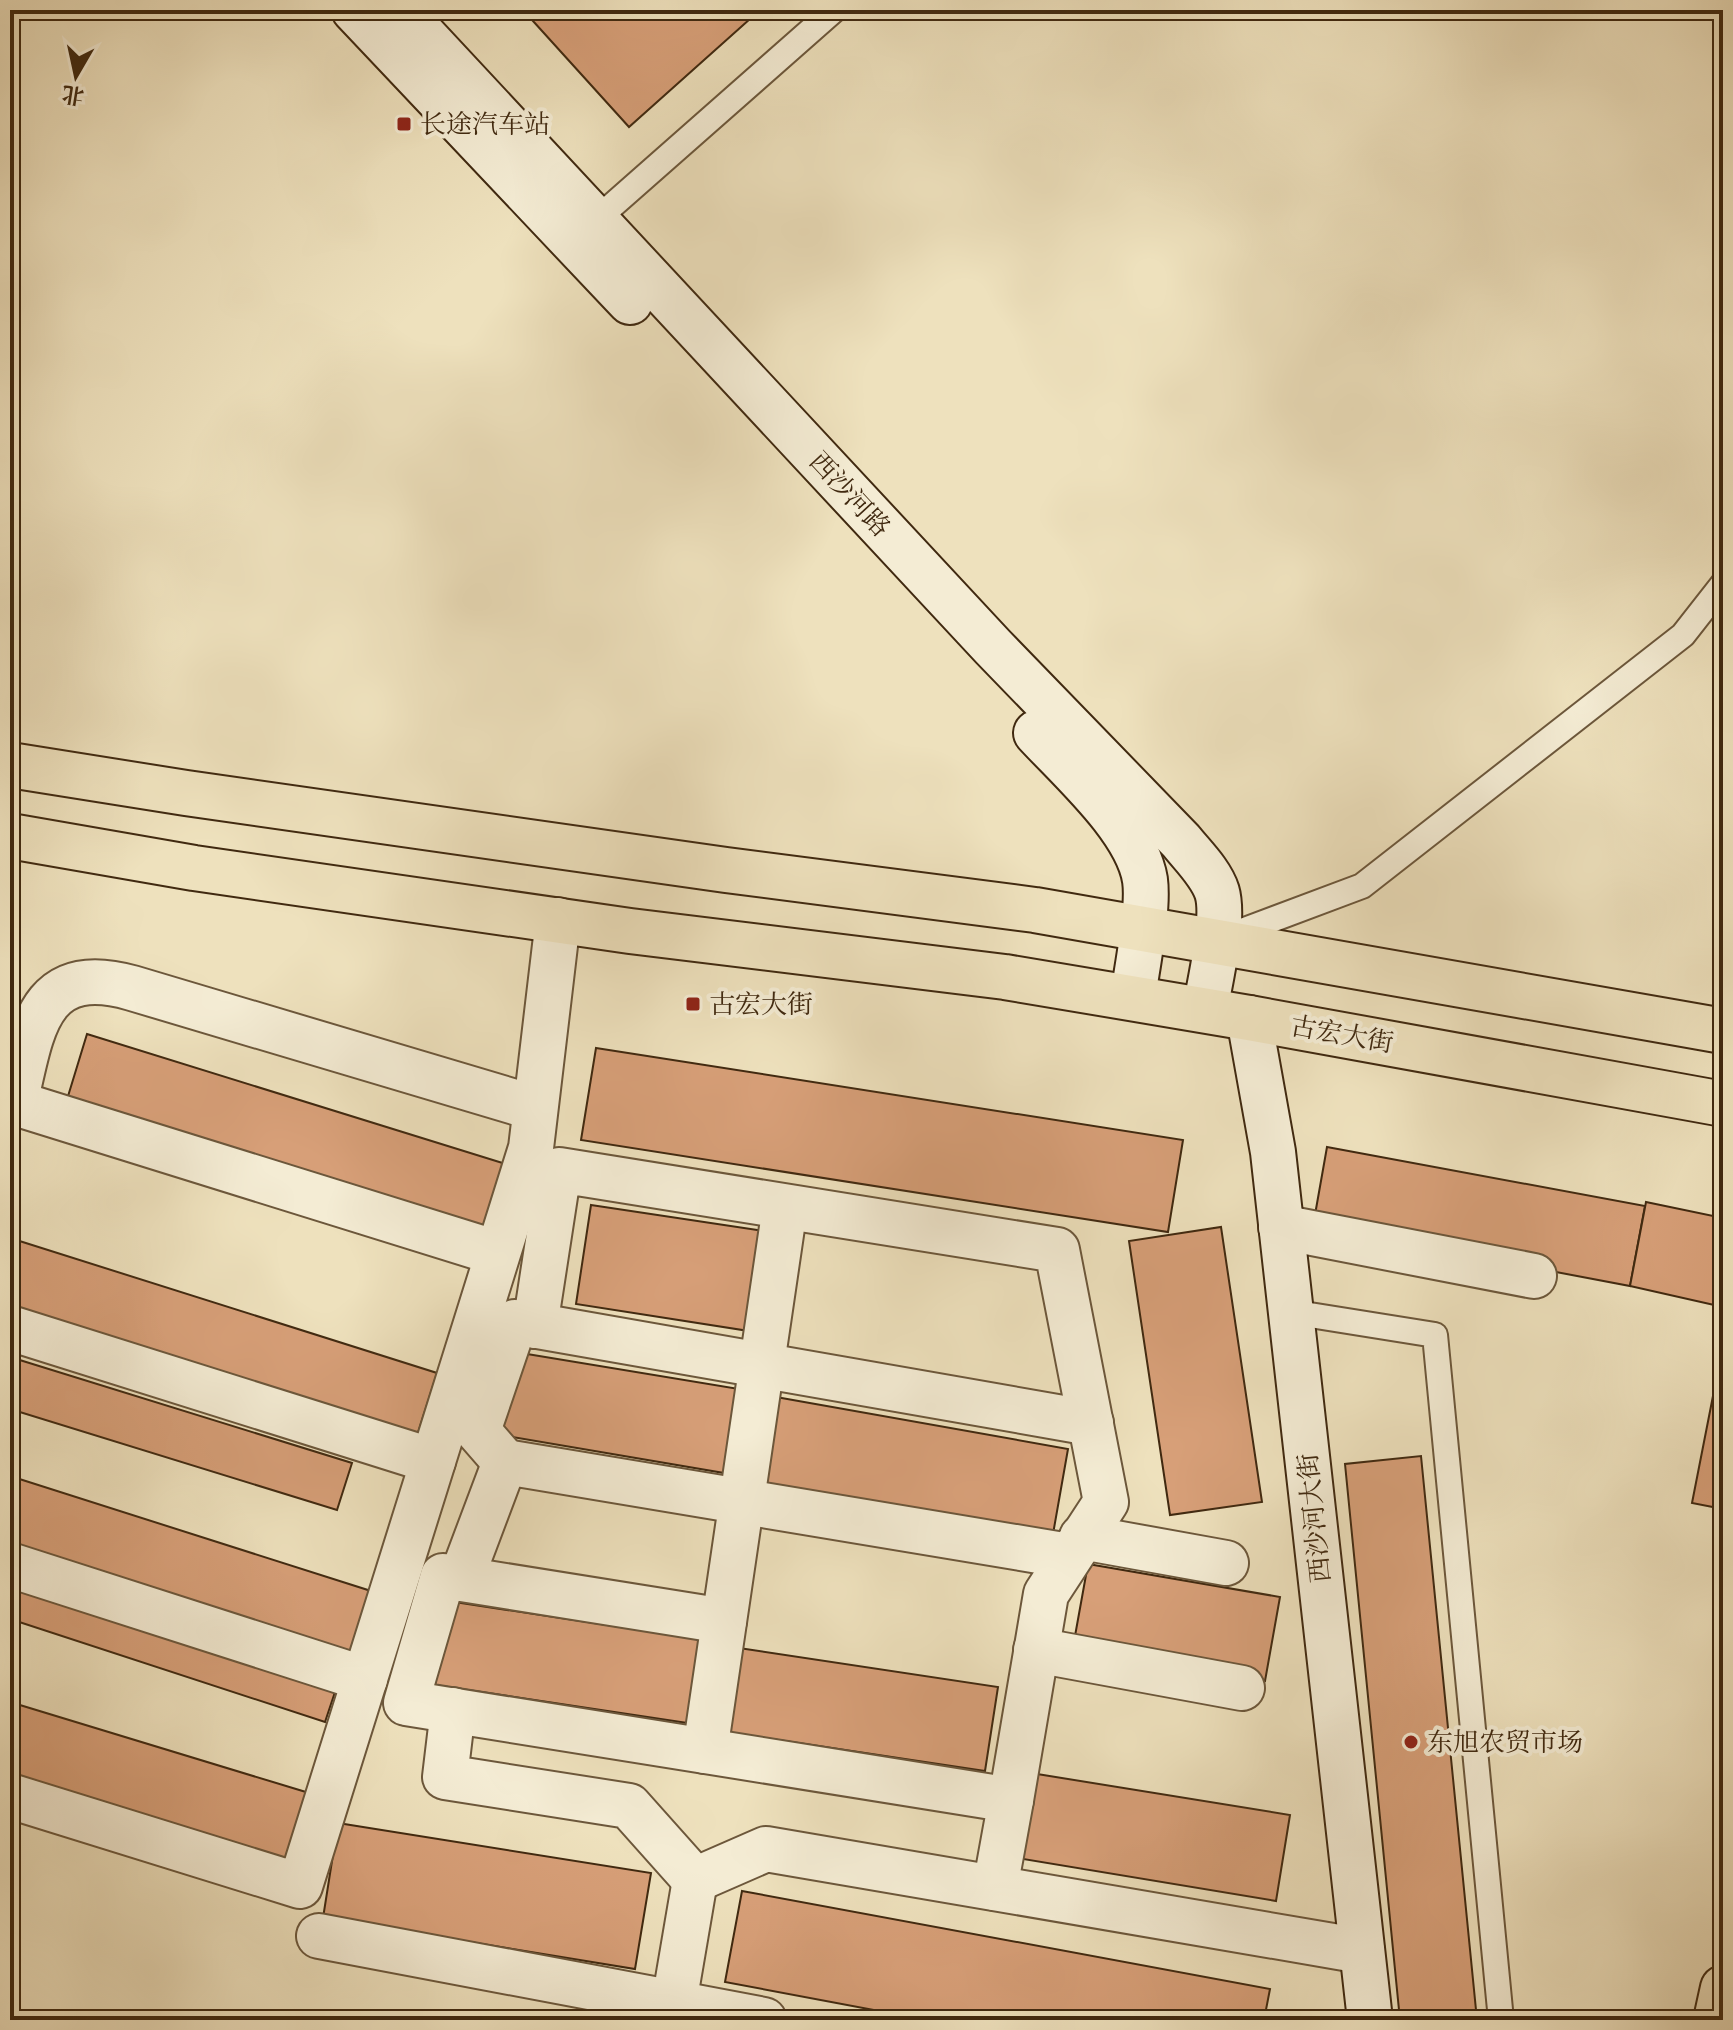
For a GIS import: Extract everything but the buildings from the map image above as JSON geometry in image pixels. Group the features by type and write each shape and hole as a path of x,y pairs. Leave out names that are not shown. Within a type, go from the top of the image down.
{"main road":[{"path":"10,765 186,793 1142,927 1723,1031"},
{"name":"古宏大街","path":"10,836 194,868 1133,997 1723,1104"},
{"path":"1716,2020 1723,1988"}],"street":[{"name":"西沙河路","path":"354,10 584,231 1181,841 1208,875 1217,893 1216,940 1205,1010"},
{"name":"西沙河路","path":"400,10 584,231 1117,823 1136,851 1145,882 1133,997"},
{"path":"10,1796 300,1886 531,1148 558,920"},
{"path":"497,1253 12,1105 33,1029 51,998 71,985 91,980 110,981 535,1108"},
{"name":"西沙河大街","path":"1249,1018 1273,1152 1370,2020"},
{"path":"535,1326 559,1170 1057,1250 1106,1502 1046,1594 995,1888"},
{"path":"705,1751 785,1207"},
{"path":"1281,1227 1534,1276"},
{"path":"1091,1423 515,1322 478,1431 505,1462 742,1501 1226,1563"},
{"path":"10,1328 433,1461"},
{"path":"461,1579 505,1462"},
{"path":"10,1565 365,1679"},
{"path":"724,1621 443,1576 406,1703 1011,1800"},
{"path":"1036,1650 1242,1688"},
{"path":"453,1710 445,1777 629,1806 695,1880"},
{"path":"695,1880 766,1849 1362,1951"},
{"path":"674,2003 695,1880"},
{"path":"319,1936 764,2020"}],"lane":[{"path":"584,231 834,10"},
{"path":"1216,940 1362,886 1683,635 1723,584"},
{"path":"1291,1312 1435,1335 1501,2020"}],"place":[{"name":"长途汽车站","path":"404,124"},
{"name":"古宏大街","path":"693,1004"},
{"name":"东旭农贸市场","path":"1411,1742"}]}
